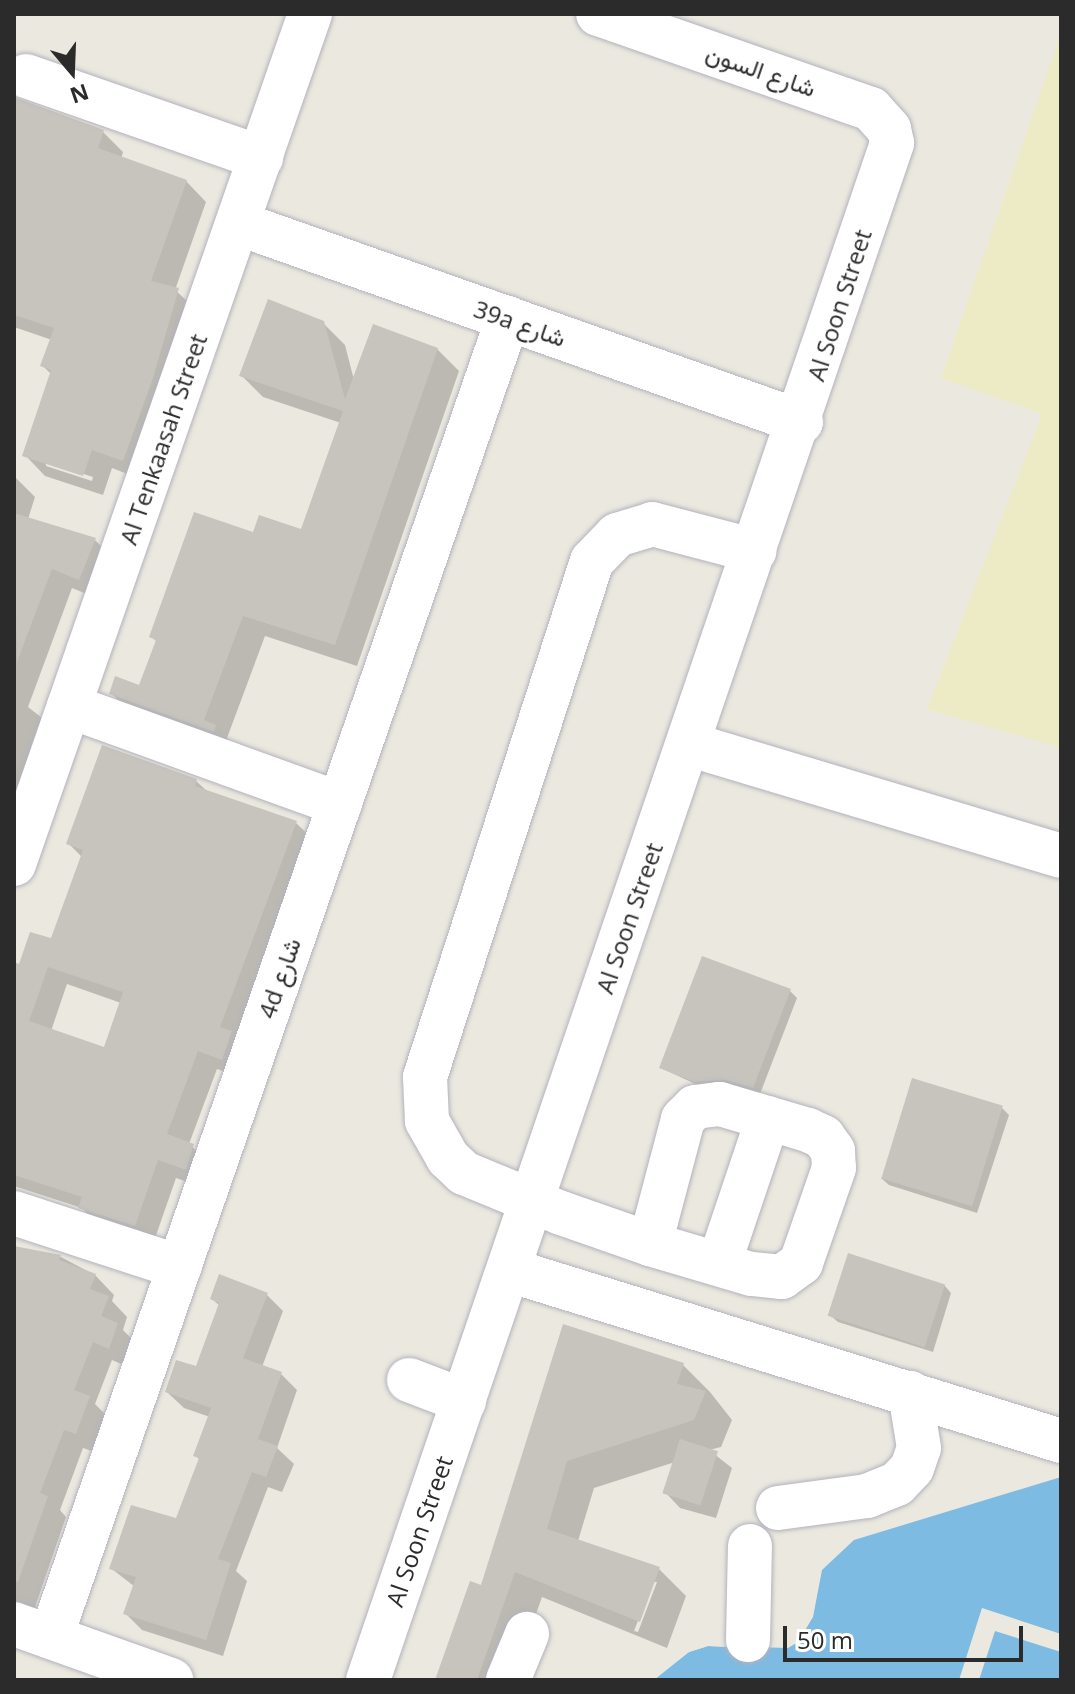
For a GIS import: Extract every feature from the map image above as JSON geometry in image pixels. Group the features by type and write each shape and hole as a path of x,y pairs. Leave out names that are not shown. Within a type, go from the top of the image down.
{"street":[{"name":"Al Tenkaasah Street","path":"14,864 240,224 310,14"},
{"name":"شارع السون","path":"622,18 871,109 889,129 889,156"},
{"path":"26,76 261,158"},
{"name":"Al Soon Street","path":"368,1680 801,422 889,156"},
{"name":"39a شارع","path":"240,224 801,422"},
{"name":"4d شارع","path":"32,1631 179,1267 508,318"},
{"path":"650,1244 688,1112 711,1103 768,1118 816,1133 833,1151 834,1168 811,1240 801,1263 782,1277 719,1264 650,1244 533,1203 464,1173 448,1158 427,1121 425,1077 584,578 602,546 617,535 652,524 755,551"},
{"path":"69,706 340,804"},
{"path":"688,744 1061,856"},
{"path":"719,1264 768,1118"},
{"path":"14,1213 179,1267"},
{"path":"509,1270 1061,1441"},
{"path":"409,1380 464,1401"},
{"path":"778,1508 867,1496 897,1484 912,1468 919,1448 910,1393"},
{"path":"748,1640 750,1546"},
{"path":"32,1631 171,1680"},
{"path":"508,1680 527,1634"}],"sand":[{"path":"1061,33 1061,748 927,709 1042,414 941,378"}],"water":[{"path":"1061,1477 1061,1680 654,1680 689,1652 708,1646 788,1648 798,1642 813,1617 822,1570 854,1540"}],"pier":[{"path":"982,1608 1061,1634 1061,1652 995,1631 979,1680 959,1680"},
{"path":"708,1642 744,1648 708,1646 689,1652 650,1680 688,1649"}],"building":[{"path":"14,97 104,130 98,148 187,180 151,281 179,288 152,381 123,461 92,450 83,476 22,456 51,370 40,366 54,328 14,315"},
{"path":"268,299 324,321 345,399 373,324 438,348 335,645 243,616 204,720 216,725 214,732 109,694 115,676 139,685 156,640 149,637 194,512 253,532 259,515 301,529 343,411 239,376"},
{"path":"14,513 96,538 79,580 52,569 17,662"},
{"path":"102,745 197,779 195,786 297,821 220,1027 232,1031 222,1060 198,1051 167,1134 194,1144 186,1170 158,1160 135,1226 78,1208 82,1197 14,1175 14,962 19,964 30,932 51,938 83,850 66,844","holes":["48,967 123,992 104,1047 29,1021"]},
{"path":"702,956 791,989 753,1088 726,1080 695,1082 659,1068"},
{"path":"912,1078 1003,1106 972,1206 881,1178"},
{"path":"14,1246 61,1255 59,1260 96,1274 90,1289 109,1296 101,1316 118,1323 109,1349 93,1342 74,1390 90,1396 76,1434 64,1430 40,1493 48,1496 18,1582 14,1581"},
{"path":"848,1253 945,1285 925,1347 828,1316"},
{"path":"219,1274 268,1293 243,1358 282,1372 258,1439 278,1446 266,1477 252,1472 218,1559 231,1563 206,1640 123,1614 136,1577 109,1569 131,1505 176,1518 199,1458 193,1456 211,1408 165,1392 176,1360 196,1366 219,1303 210,1299"},
{"path":"563,1324 684,1363 677,1384 706,1391 694,1420 567,1461 547,1529 660,1567 640,1622 515,1572 477,1680 435,1680 470,1581 481,1585"},
{"path":"680,1439 718,1451 700,1506 662,1493"}]}
